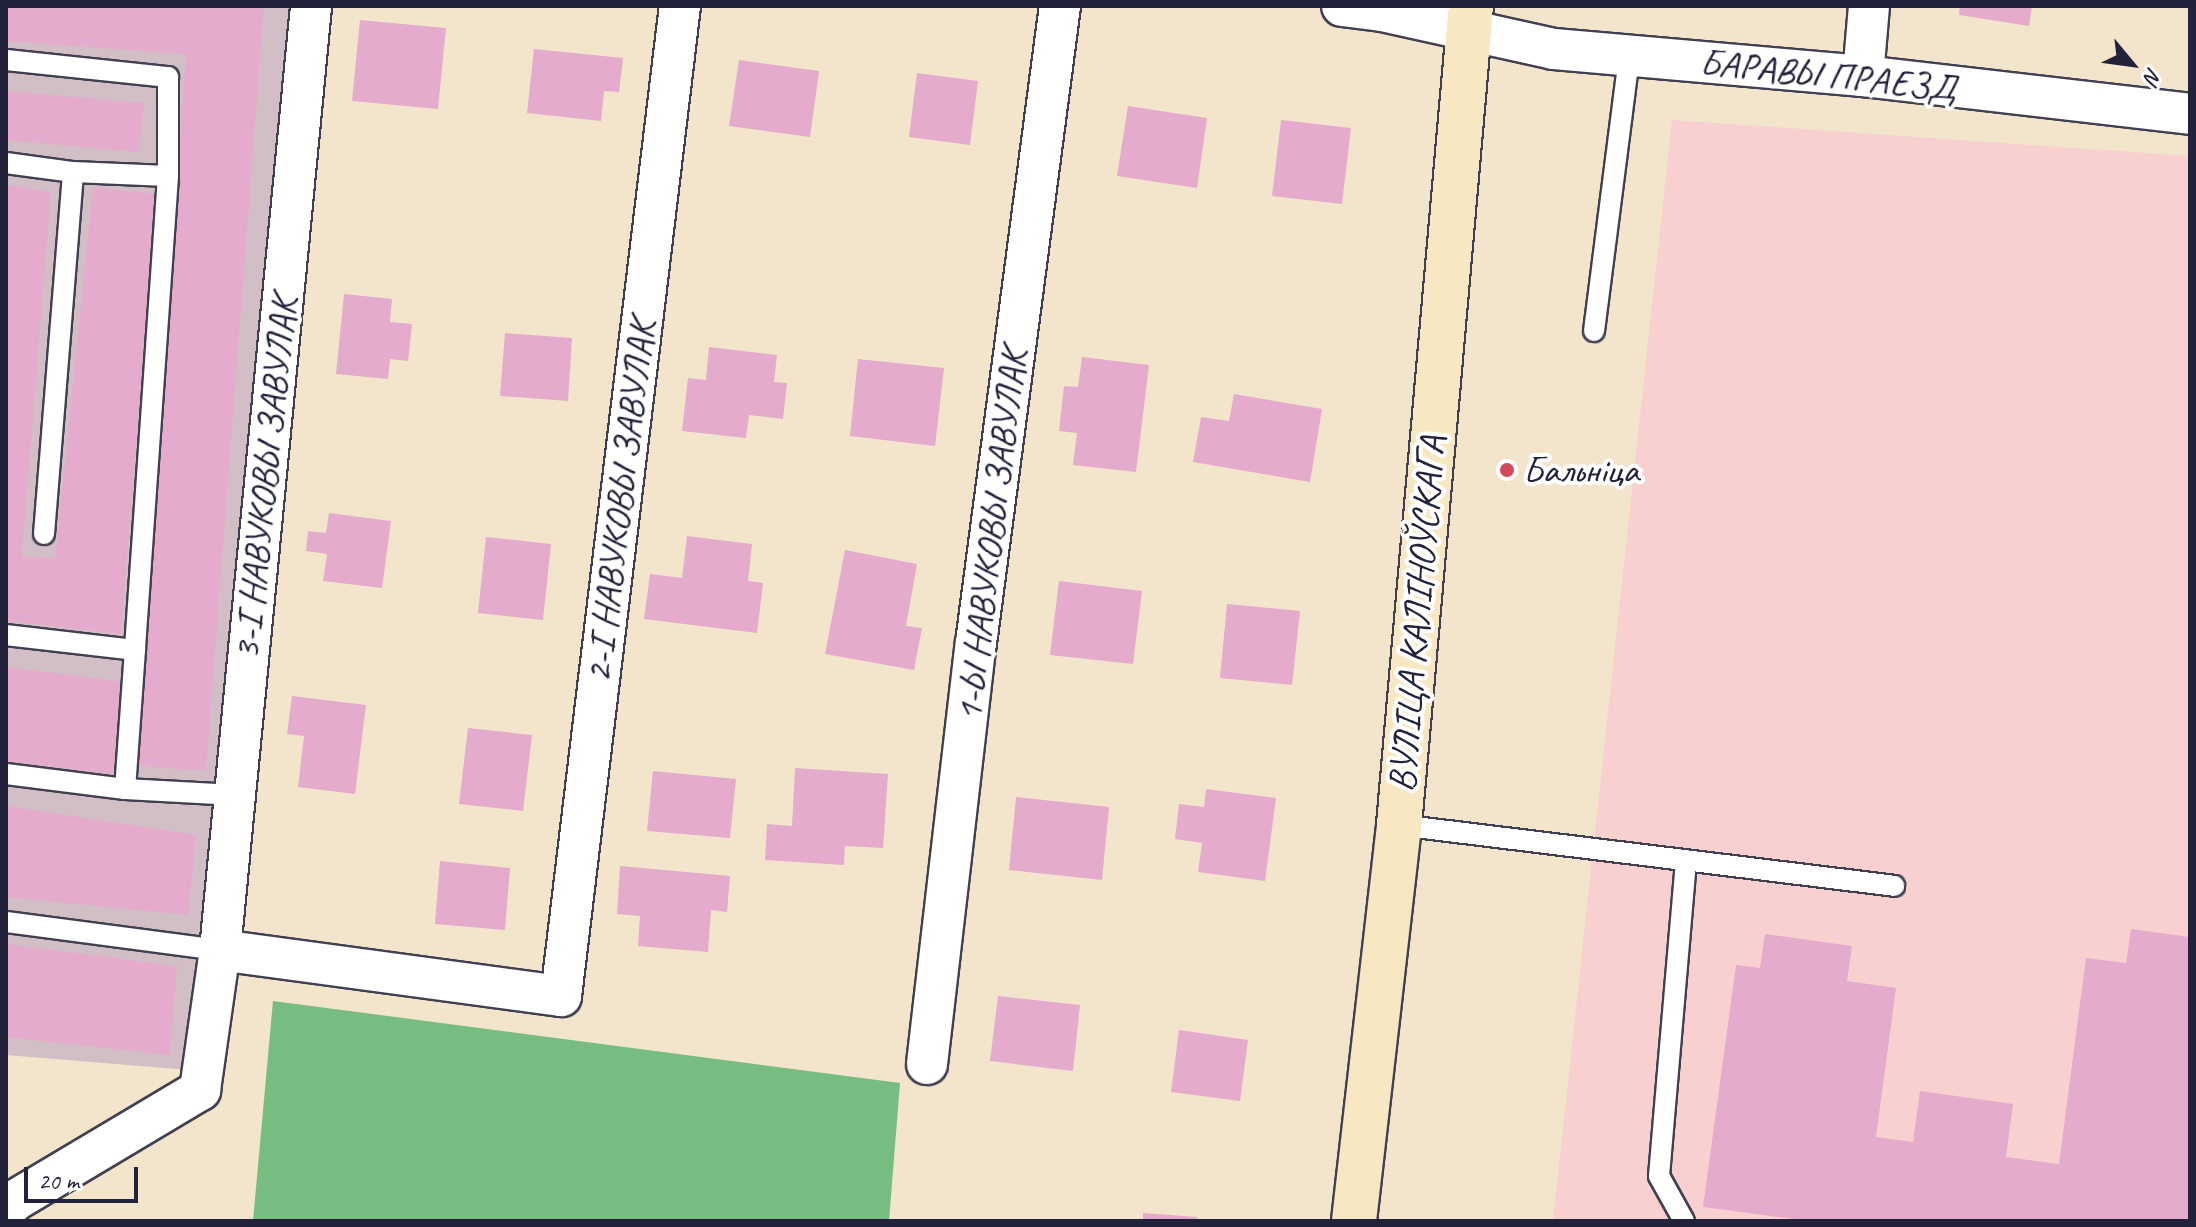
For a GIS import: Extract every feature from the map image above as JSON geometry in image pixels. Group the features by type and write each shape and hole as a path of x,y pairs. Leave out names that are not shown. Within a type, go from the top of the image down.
{"street":[{"name":"3-І НАВУКОВЫ ЗАВУЛАК","path":"6,1210 14,1201 200,1090 220,950 311,6"},
{"name":"2-І НАВУКОВЫ ЗАВУЛАК","path":"220,950 561,996 680,6"},
{"name":"1-Ы НАВУКОВЫ ЗАВУЛАК","path":"927,1064 974,658 1060,6"},
{"name":"БАРАВЫ ПРАЕЗД","path":"1342,6 1469,19 1554,49 1863,76 2190,114"},
{"path":"1863,76 1869,6"},
{"name":"ВУЛІЦА КАЛІНОЎСКАГА","path":"1354,1221 1399,825 1469,19"}],"lane":[{"path":"1594,331 1629,56"},
{"path":"6,60 168,77 168,176 125,789"},
{"path":"6,163 73,172 168,176"},
{"path":"44,534 73,172"},
{"path":"6,635 135,650"},
{"path":"6,774 125,789 235,795"},
{"path":"1399,825 1894,886"},
{"path":"1684,1221 1659,1176 1686,862"},
{"path":"6,922 220,950"}],"shaded area":[{"path":"6,6 294,6 189,1070 6,1055"},
{"path":"1672,120 2190,156 2190,1221 1553,1221"}],"green space":[{"path":"273,1001 900,1083 889,1221 253,1221"}],"building":[{"path":"6,6 264,6 206,771 138,766 186,54 6,41"},
{"path":"1960,6 2032,6 2029,26 1959,15"},
{"path":"360,20 446,28 438,109 352,101"},
{"path":"534,49 623,58 619,92 604,91 601,121 527,113"},
{"path":"739,60 819,71 810,137 729,126"},
{"path":"917,73 978,81 970,145 909,137"},
{"path":"6,91 144,103 139,152 6,140"},
{"path":"1128,106 1207,118 1197,188 1117,176"},
{"path":"1281,120 1351,128 1342,204 1272,196"},
{"path":"6,185 51,192 22,556 55,559 93,187 156,194 121,634 6,621"},
{"path":"344,294 392,299 390,322 412,324 408,361 390,359 388,379 336,374"},
{"path":"505,333 572,338 568,401 500,396"},
{"path":"709,347 777,355 774,382 787,383 783,419 749,415 746,438 682,431 688,378 706,380"},
{"path":"1082,357 1149,365 1136,472 1073,465 1077,433 1059,431 1064,386 1078,387"},
{"path":"858,359 944,368 935,446 850,436"},
{"path":"1234,394 1322,409 1310,482 1193,462 1201,417 1229,421"},
{"path":"329,513 391,521 382,588 323,581 327,554 306,551 308,531 326,533"},
{"path":"687,536 752,544 748,581 763,583 757,633 644,619 650,574 682,578"},
{"path":"486,537 551,544 543,620 478,613"},
{"path":"845,550 917,564 906,626 922,628 914,670 825,654"},
{"path":"1059,581 1142,591 1133,664 1050,655"},
{"path":"1227,604 1300,611 1292,685 1220,678"},
{"path":"6,667 124,682 113,774 6,761"},
{"path":"292,696 366,705 355,794 298,787 304,736 287,734"},
{"path":"468,728 532,735 523,811 459,804"},
{"path":"795,768 888,774 883,848 845,846 844,865 765,860 767,824 792,826"},
{"path":"653,771 736,779 730,838 647,831"},
{"path":"1206,789 1276,798 1265,881 1198,872 1202,843 1175,839 1179,804 1204,807"},
{"path":"1016,797 1109,807 1102,880 1009,870"},
{"path":"6,806 196,835 188,915 6,897"},
{"path":"440,861 510,868 505,930 435,924"},
{"path":"620,866 730,876 727,912 711,910 708,952 638,946 640,916 617,914"},
{"path":"2131,929 2190,937 2190,1221 1809,1221 1703,1207 1736,965 1760,968 1765,934 1852,946 1847,981 1896,988 1876,1137 1913,1142 1920,1091 2013,1104 2006,1157 2059,1164 2086,958 2126,963"},
{"path":"6,944 177,966 170,1055 6,1037"},
{"path":"998,996 1080,1005 1073,1071 990,1061"},
{"path":"1179,1030 1248,1040 1240,1101 1171,1092"},
{"path":"1143,1213 1197,1217 1196,1221 1143,1221"}],"place":[{"name":"Бальніца","path":"1507,470"}]}
